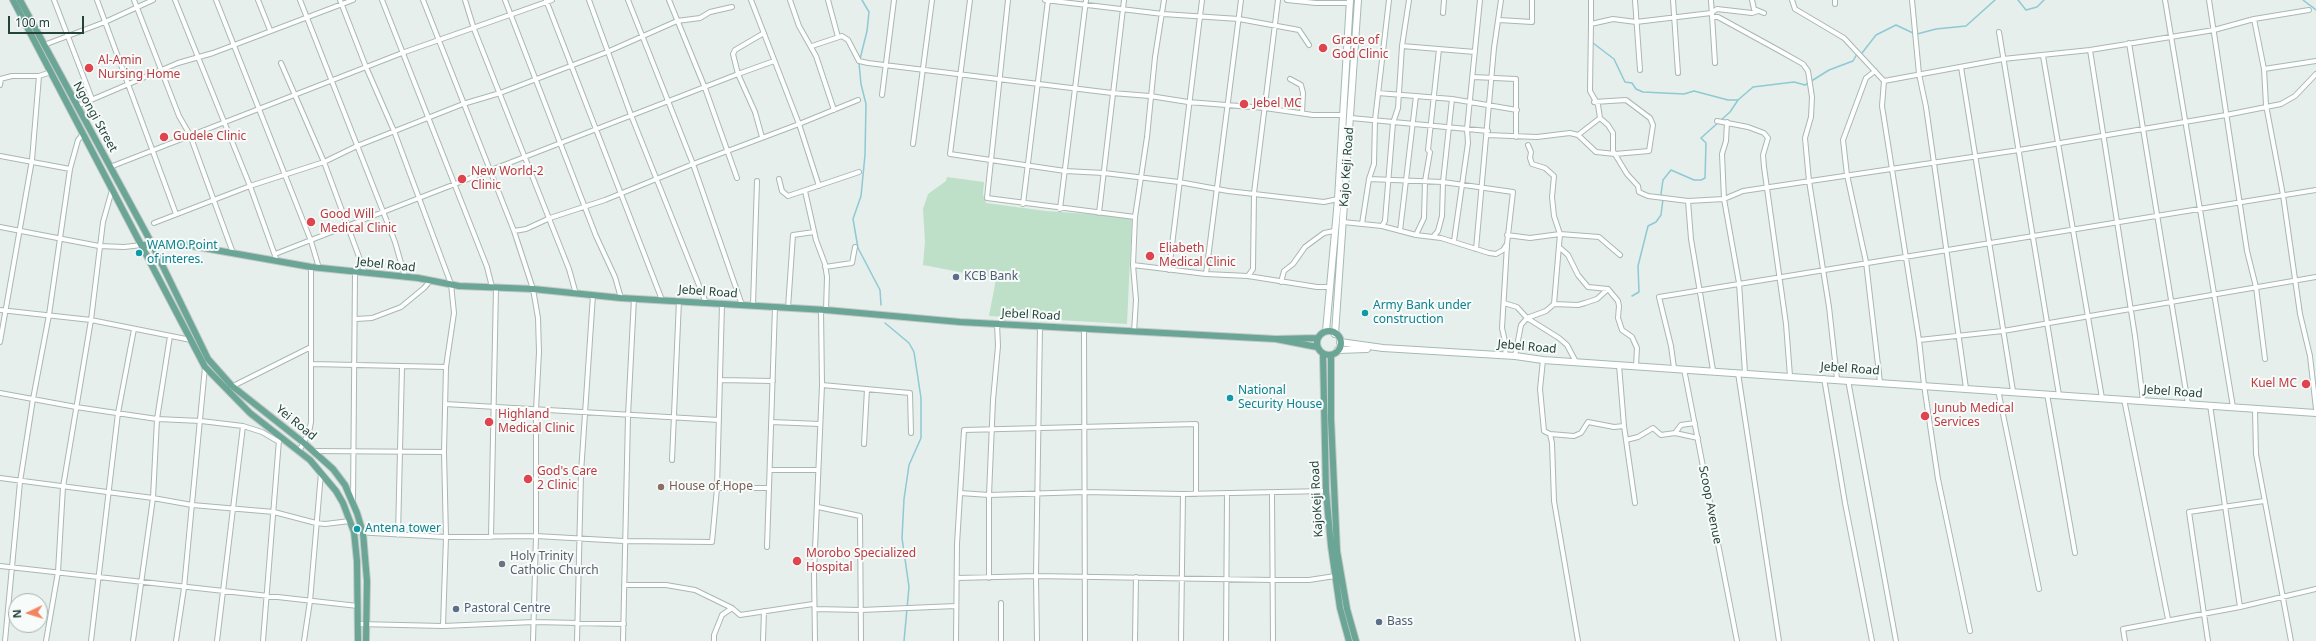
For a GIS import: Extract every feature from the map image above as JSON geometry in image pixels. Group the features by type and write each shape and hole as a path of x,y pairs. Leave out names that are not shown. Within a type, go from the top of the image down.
{"main road":[{"name":"Ngongi Street","path":"13,0 142,245"},
{"name":"Ngongi Street","path":"20,0 152,244"},
{"name":"Kajo Keji Road","path":"1335,334 1358,0"},
{"name":"Kajo Keji Road","path":"1326,332 1338,200 1350,1"},
{"name":"Yei Road","path":"152,244 208,359 232,386 304,443 341,478 353,502 363,533 367,580 366,641"},
{"name":"Jebel Road","path":"142,245 180,244 311,267 356,273 405,277 451,284 533,289 620,298 753,305 1040,327 1276,339 1318,338"},
{"name":"Yei Road","path":"142,245 205,367 225,390 280,439 299,452 336,490 354,532 358,569 358,641"},
{"path":"1326,332 1335,334 1340,342 1338,350 1331,355 1323,354 1317,347 1318,338 1326,332"},
{"name":"Jebel Road","path":"1276,339 1317,347"},
{"name":"Jebel Road","path":"1340,342 1383,348 1515,356 1543,360 1684,368 2316,413"},
{"name":"Jebel Road","path":"1338,350 1383,348"},
{"name":"KajoKeji Road","path":"1323,354 1326,491 1335,576 1349,641"},
{"name":"KajoKeji Road","path":"1331,355 1331,419 1336,537 1342,580 1356,641"}],"street":[{"path":"54,0 66,35 92,99"},
{"path":"96,0 126,85 176,214"},
{"path":"134,0 179,116 190,135 212,201 233,253"},
{"path":"44,45 66,35 105,22 153,0"},
{"path":"175,0 196,58 250,186 276,254 277,261"},
{"path":"216,0 235,44 284,176 311,241 319,268"},
{"path":"258,0 270,30"},
{"path":"300,0 395,242 405,277"},
{"path":"77,106 162,70 235,44 341,2 353,0"},
{"path":"382,0 494,287 491,537"},
{"path":"423,0 514,231 533,289 538,318 539,352 536,410 536,536 533,641"},
{"path":"465,0 474,29 550,218 569,269 576,294"},
{"path":"505,0 509,14 536,78 585,207 615,277 620,298"},
{"path":"110,167 190,135 260,110 293,95 402,53 459,32 474,29 509,14 552,0"},
{"path":"589,0 631,115 706,302"},
{"path":"628,0 693,164 742,305"},
{"path":"669,0 705,88 737,178"},
{"path":"751,0 799,124 819,186"},
{"path":"790,0 799,26 812,46 834,110"},
{"path":"828,0 838,37"},
{"path":"882,95 887,65 894,0"},
{"path":"913,144 932,0"},
{"path":"970,0 949,153 990,162 1026,167 1104,173 1324,202 1338,200"},
{"path":"1008,0 987,198 1060,209 1135,217"},
{"path":"1023,204 1026,167 1047,0 1163,14 1238,19 1299,30 1309,45"},
{"path":"1060,209 1086,0"},
{"path":"1099,213 1124,0"},
{"path":"1134,332 1136,300 1133,265 1135,217 1141,178 1154,57 1163,14 1164,0"},
{"path":"1168,270 1202,0"},
{"path":"1206,274 1241,0"},
{"path":"1248,276 1254,265 1254,193 1272,43 1276,26 1278,0"},
{"path":"1287,0 1317,2 1350,1"},
{"path":"1362,224 1369,179 1374,164 1375,120 1388,0"},
{"path":"1382,226 1385,222 1393,123 1398,108 1397,95 1409,0"},
{"path":"1443,13 1444,0"},
{"path":"1454,241 1468,143 1467,129 1472,102 1480,0"},
{"path":"1476,249 1481,186 1491,106 1494,48 1500,20 1501,0"},
{"path":"1500,20 1532,22 1532,0"},
{"path":"1591,0 1590,91 1594,102 1598,105 1600,118 1608,124 1613,133 1615,154 1627,174 1638,186 1639,192 1648,196 1688,201 1724,199 1743,191 2019,150 2185,120 2226,115 2266,105 2281,104 2295,96 2316,74"},
{"path":"1635,0 1640,70"},
{"path":"1673,0 1678,73"},
{"path":"1710,0 1715,63"},
{"path":"1752,0 1754,9 1764,13"},
{"path":"1792,0 1794,9 1844,38 1884,81 1882,106 1919,340 1938,479 1970,631"},
{"path":"1912,0 1919,74 1934,162 1966,388"},
{"path":"2165,0 2233,407"},
{"path":"2209,0 2247,251 2256,287 2259,323 2265,359"},
{"path":"546,1 662,300"},
{"path":"341,2 366,67 394,131 451,284 454,313 446,367 444,452 446,537 443,626"},
{"path":"154,223 250,186 324,162 357,146 463,104 500,93 607,52 642,38 677,21 700,18 710,12 732,7"},
{"path":"1712,15 1717,9 1752,13 1758,11"},
{"path":"1884,81 2003,59 2090,50 2214,30 2254,19 2309,10"},
{"path":"1591,24 1613,19 1636,22 1674,17 1712,15 1803,64 1808,71 1812,97 1811,117 1805,138 1809,181 1823,271 1837,379"},
{"path":"2254,19 2264,70 2266,105 2283,196 2304,336 2310,356 2316,409"},
{"path":"1999,32 2059,394"},
{"path":"762,137 755,112 738,74 733,54 736,50 764,33"},
{"path":"812,46 838,37 847,38 859,61 999,80 1150,96 1188,102 1227,104 1313,115 1343,115"},
{"path":"2129,44 2188,404"},
{"path":"1402,46 1475,52"},
{"path":"1416,235 1424,218 1425,180 1430,152 1428,150 1430,126 1439,49"},
{"path":"2090,50 2131,309 2143,401"},
{"path":"2043,56 2102,398"},
{"path":"276,254 418,197 774,61"},
{"path":"2264,70 2316,61"},
{"path":"281,63 293,95 324,162 365,274"},
{"path":"1961,67 2013,392"},
{"path":"1875,71 1866,78 1846,127 1843,140 1847,175 1866,262 1880,382"},
{"path":"0,85 0,79 12,76 38,76 51,72"},
{"path":"0,342 2,310 20,230 32,160 38,76"},
{"path":"1473,77 1516,79 1516,137"},
{"path":"1290,79 1301,85 1302,113"},
{"path":"1378,94 1452,98 1517,110"},
{"path":"1400,231 1416,96"},
{"path":"1433,238 1438,231 1442,216 1443,182 1452,98"},
{"path":"514,231 526,229 550,218 585,207 858,100"},
{"path":"1351,118 1467,129 1516,137 1561,133 1578,135 1596,152 1615,154 1649,151 1653,126 1650,118 1626,100 1594,102"},
{"path":"1578,135 1600,118"},
{"path":"1717,121 1748,127 1764,133 1768,138 1763,155 1766,188 1780,276 1790,376"},
{"path":"1727,122 1726,141 1722,154 1724,199 1739,283 1741,372 1779,641"},
{"path":"5,641 13,569 20,482 33,399 49,315 70,169 78,140 83,134"},
{"path":"1528,145 1531,152 1530,158 1532,164 1545,168 1554,176 1552,204 1560,234 1554,304"},
{"path":"0,156 32,160 70,169"},
{"path":"780,179 782,192 788,196 859,172"},
{"path":"1369,179 1389,178 1425,180 1481,186 1513,192 1507,235 1502,328 1506,346 1505,356"},
{"path":"753,305 757,181"},
{"path":"46,641 58,572 63,487 91,320 99,246 103,222 112,190"},
{"path":"1674,368 1671,346 1660,297 1780,276 1823,271 1866,262 1946,252 2033,235 2316,190"},
{"path":"805,191 814,232 827,278 824,310 818,507 813,604 815,609 815,641"},
{"path":"1688,201 1699,290 1713,370"},
{"path":"1343,222 1382,226 1416,235 1454,241 1496,254 1503,250 1507,244"},
{"path":"0,227 99,246 124,247 142,245"},
{"path":"1281,282 1284,271 1293,264 1305,247 1324,233 1334,231"},
{"path":"788,308 793,235 814,232"},
{"path":"1507,235 1530,238 1560,234 1599,237 1620,255"},
{"path":"825,267 852,263 854,247"},
{"path":"1559,247 1568,255 1578,275 1588,287 1608,289 1619,304 1618,318 1622,330 1635,342 1637,352 1636,366"},
{"path":"1133,265 1206,274 1248,276 1281,282 1330,287"},
{"path":"299,452 304,443 311,422 311,267"},
{"path":"353,502 356,273"},
{"path":"1919,340 2003,331 2316,277"},
{"path":"356,319 372,318 401,307 420,292 430,281"},
{"path":"1515,356 1521,325 1527,318 1546,311 1554,304 1578,305 1597,299 1608,289"},
{"path":"577,641 584,414 593,295"},
{"path":"623,641 628,416 634,298"},
{"path":"672,460 679,301"},
{"path":"1504,303 1517,307 1527,318 1542,325 1559,338 1567,345 1576,362"},
{"path":"354,532 446,537 536,536 624,542 712,542 717,488 722,304"},
{"path":"767,547 775,307"},
{"path":"2,310 91,320 134,330 191,340"},
{"path":"989,578 989,495 993,429 993,400 998,346 997,324"},
{"path":"1037,641 1037,428 1040,327"},
{"path":"1084,329 1086,641"},
{"path":"91,641 110,493 118,413 134,330"},
{"path":"134,641 153,498 157,419 170,336"},
{"path":"225,390 311,347"},
{"path":"1543,360 1540,388 1544,431 1550,434 1574,436 1580,433 1588,422 1614,427 1624,426"},
{"path":"312,364 402,368 446,367"},
{"path":"1619,365 1624,426 1636,503"},
{"path":"176,641 184,588 205,367"},
{"path":"398,535 402,368"},
{"name":"Scoop Avenue","path":"1684,368 1737,641"},
{"path":"1824,378 1845,502 1872,641"},
{"path":"720,380 773,382"},
{"path":"1848,380 1896,641"},
{"path":"822,386 910,392 911,432"},
{"path":"864,444 867,389"},
{"path":"1998,390 2039,589"},
{"path":"0,393 76,408 157,419 201,421 243,426 280,439 263,641"},
{"path":"2047,394 2076,553"},
{"path":"2124,399 2168,619"},
{"path":"445,404 492,406 584,414 719,420"},
{"path":"2210,405 2240,607"},
{"path":"2255,409 2256,454 2291,641"},
{"path":"771,422 820,424"},
{"path":"956,641 960,493 964,430 1085,428 1174,423 1196,424 1196,494"},
{"path":"1675,434 1681,425 1695,423"},
{"path":"217,641 243,426"},
{"path":"1626,440 1638,437 1653,428 1661,435 1675,434 1698,438"},
{"path":"1550,434 1554,458 1554,501 1578,641"},
{"path":"312,451 400,453 444,452"},
{"path":"770,470 818,470"},
{"path":"304,641 310,601 321,473"},
{"path":"0,478 20,482 153,498 192,505 274,512 316,523 350,521"},
{"path":"717,488 769,488"},
{"path":"960,493 989,495 1085,492 1196,494 1227,492 1272,493 1326,491"},
{"path":"1226,641 1227,492"},
{"path":"1272,493 1272,641"},
{"path":"1181,641 1184,578 1183,494"},
{"path":"2208,641 2189,512 2264,501"},
{"path":"818,507 860,516 861,641"},
{"path":"0,566 13,569 99,576 184,588 358,606"},
{"path":"957,578 1086,576 1309,580 1335,576"},
{"path":"1135,641 1136,577"},
{"path":"624,585 666,585 695,590 732,608 740,615 813,604"},
{"path":"2125,641 2123,629 2168,619 2240,607 2316,589"},
{"path":"1001,602 1001,641"},
{"path":"815,609 861,610 956,606"},
{"path":"714,641 714,635 722,615 732,608"},
{"path":"763,641 764,611"},
{"path":"359,624 443,626 534,622 624,624"}],"green space":[{"path":"947,177 984,182 983,194 986,203 1046,211 1132,217 1127,324 989,316 996,279 923,265 925,241 923,209 928,194 946,181"}],"waterway":[{"path":"860,59 867,31 869,12 862,0"},
{"path":"1917,34 1936,29 1966,26 1995,0"},
{"path":"2018,0 2026,10 2037,7 2044,0"},
{"path":"2303,0 2316,10"},
{"path":"1632,296 1639,292 1638,266 1648,226 1656,222 1661,215 1663,180 1671,170 1694,180 1701,180 1705,178 1706,143 1701,138 1730,112 1738,100 1753,87 1794,82 1805,85 1829,70 1853,61 1857,54 1862,53 1876,35 1896,25 1913,33"},
{"path":"1593,43 1614,59 1625,82 1632,83 1636,89 1643,92 1684,94 1694,91 1728,100 1738,100"},
{"path":"859,63 861,84 866,104 865,155 861,196 853,219 858,248 880,290 881,305"},
{"path":"885,323 909,343 914,352 921,398 921,438 909,465 904,499 902,538 909,587 904,641"}],"place":[{"name":"Grace of God Clinic","path":"1323,48"},
{"name":"Al-Amin Nursing Home","path":"89,68"},
{"name":"Jebel MC","path":"1244,104"},
{"name":"Gudele Clinic","path":"164,137"},
{"name":"New World-2 Clinic","path":"462,179"},
{"name":"Good Will Medical Clinic","path":"311,222"},
{"name":"WAMO.Point of interes.","path":"139,253"},
{"name":"Eliabeth Medical Clinic","path":"1150,256"},
{"name":"KCB Bank","path":"956,277"},
{"name":"Army Bank under construction","path":"1365,313"},
{"name":"Kuel MC","path":"2306,384"},
{"name":"National Security House","path":"1230,398"},
{"name":"Junub Medical Services","path":"1925,416"},
{"name":"Highland Medical Clinic","path":"489,422"},
{"name":"God's Care 2 Clinic","path":"528,479"},
{"name":"House of Hope","path":"661,487"},
{"name":"Antena tower","path":"357,529"},
{"name":"Morobo Specialized Hospital","path":"797,561"},
{"name":"Holy Trinity Catholic Church","path":"502,564"},
{"name":"Pastoral Centre","path":"456,609"},
{"name":"Bass","path":"1379,622"}]}
